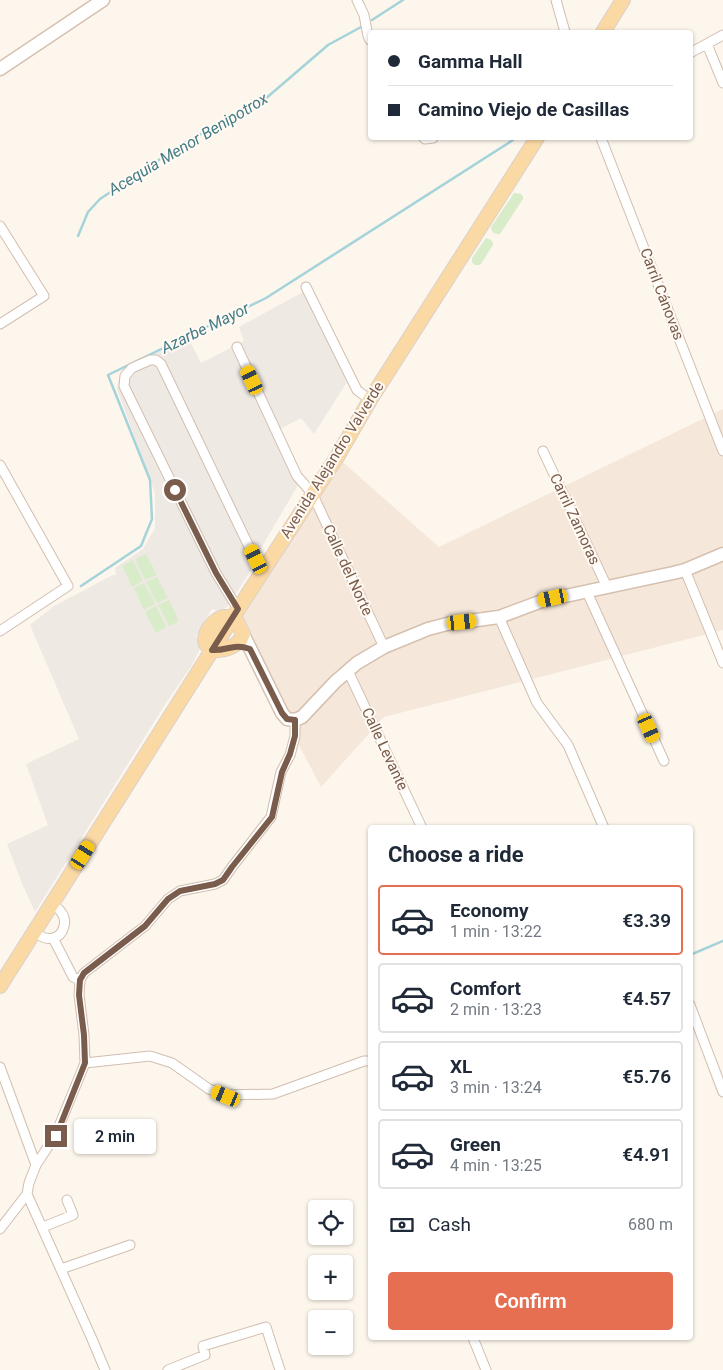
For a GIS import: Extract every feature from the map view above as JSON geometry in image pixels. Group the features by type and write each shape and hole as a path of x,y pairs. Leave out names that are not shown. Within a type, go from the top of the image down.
{"main road":[{"path":"604,30 623,0"},
{"name":"Avenida Alejandro Valverde","path":"0,986 536,140"},
{"path":"212,650 220,650 239,642 243,634 235,613"}],"street":[{"path":"0,69 103,0"},
{"path":"356,0 364,14 368,36"},
{"path":"556,0 564,30"},
{"path":"693,51 723,35"},
{"path":"707,44 723,82"},
{"name":"Carril Cánovas","path":"602,140 723,451"},
{"path":"0,226 44,296 0,324"},
{"path":"306,287 354,384 370,400"},
{"name":"Calle del Norte","path":"237,347 298,476 312,493 384,647"},
{"path":"235,613 124,386 125,376 132,368 150,360 156,360 162,364 256,559 265,567"},
{"name":"Carril Zamoras","path":"543,451 607,587"},
{"path":"0,465 68,586 0,631"},
{"path":"243,634 282,713 287,719 295,720 302,718 335,682 348,671 384,647 404,637 447,624 500,617 542,601 685,570 723,554"},
{"path":"685,570 723,663"},
{"path":"587,592 664,761"},
{"path":"500,617 537,703 568,745 603,825"},
{"path":"232,646 242,646 250,649"},
{"name":"Calle Levante","path":"348,671 421,825"},
{"path":"0,1229 27,1194 29,1182 36,1166 56,1136 85,1063 79,995 80,980 84,973 145,926 168,899 180,891 215,884 223,880 272,817 282,772 295,736 295,720"},
{"path":"34,932 42,937 53,938 62,931 64,919 62,912 51,904"},
{"path":"53,938 72,977 80,980"},
{"path":"693,1011 723,1092"},
{"path":"85,1063 150,1056 172,1063 209,1089 226,1096 273,1094 368,1061"},
{"path":"0,1067 36,1166"},
{"path":"27,1194 105,1370"},
{"path":"43,1227 73,1215 67,1200"},
{"path":"61,1269 130,1245"},
{"path":"168,1370 205,1356 203,1346 266,1327 280,1370"},
{"path":"474,1340 486,1370"}],"shaded area":[{"path":"303,292 347,382 314,434 301,418 273,433 298,485 253,562 253,567 228,606 220,612 212,609 196,636 201,647 192,665 166,703 35,912 7,844 48,825 26,764 79,739 30,625 54,606 116,575 115,568 143,549 155,528 155,493 117,389 120,374 160,351 189,339 201,363 244,341 239,327"},
{"path":"723,409 723,630 384,717 321,787 237,622 337,457 439,547"}],"green space":[{"path":"514,193 521,194 523,199 500,234 496,234 492,231 491,227"},
{"path":"486,238 491,240 493,245 481,264 475,265 472,262 472,258"},
{"path":"146,554 157,575 145,580 135,559"},
{"path":"133,560 143,581 132,587 122,566"},
{"path":"157,577 168,598 157,603 146,582"},
{"path":"144,583 155,604 144,610 134,588"},
{"path":"169,600 179,621 169,626 158,605"},
{"path":"156,606 166,627 156,633 145,612"}],"waterway":[{"name":"Acequia Menor Benipotrox","path":"372,20 403,0"},
{"name":"Acequia Menor Benipotrox","path":"78,236 88,212 100,199 189,140 257,106 328,45 361,27"},
{"name":"Azarbe Mayor","path":"81,586 141,546 152,519 150,480 108,375 266,298 513,140"},
{"path":"693,954 723,941"}],"route":[{"path":"56,1136 85,1063 79,995 80,980 84,973 145,926 168,899 180,891 215,884 223,880 272,817 282,772 295,736 295,720 287,719 282,713 250,649 242,646 232,646 220,650 212,650 238,609 216,573 175,490"}]}
